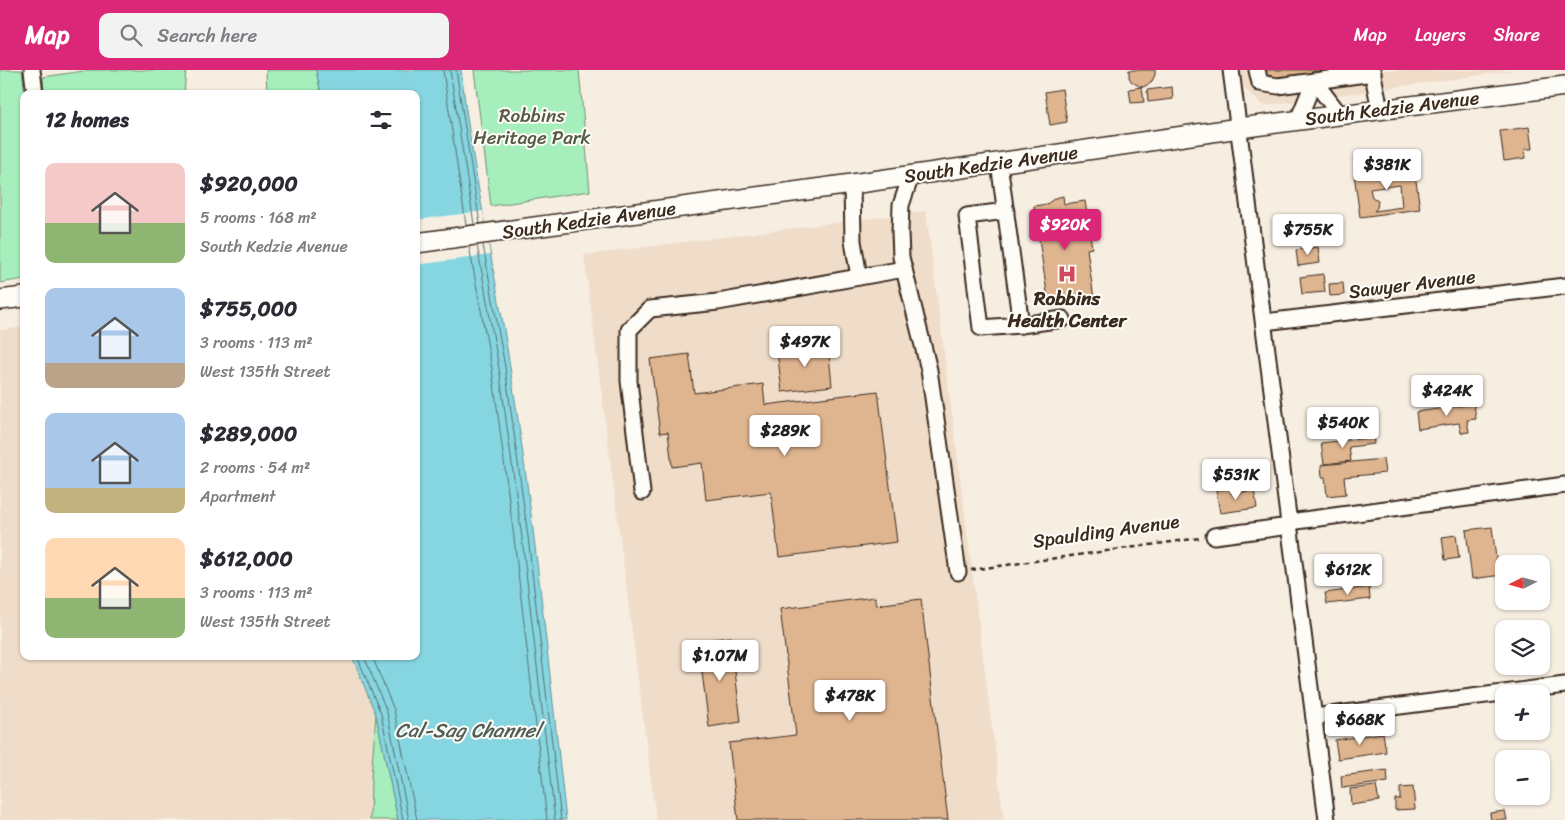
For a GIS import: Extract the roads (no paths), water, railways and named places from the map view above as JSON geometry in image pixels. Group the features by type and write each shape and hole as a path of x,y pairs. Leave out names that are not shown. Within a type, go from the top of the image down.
{"main road":[{"name":"South Kedzie Avenue","path":"420,242 911,176 1239,128 1565,86"},
{"path":"0,300 20,298"}],"street":[{"path":"32,70 34,90"},
{"path":"1231,70 1327,820"},
{"path":"1257,70 1260,83 1278,86 1372,72 1380,110"},
{"path":"1314,81 1340,115"},
{"path":"1298,120 1314,81"},
{"path":"999,163 1021,325"},
{"path":"911,176 902,205 901,257 929,370 958,572"},
{"path":"852,184 854,241 859,277"},
{"path":"1006,211 967,216 981,328 1063,319"},
{"path":"642,492 629,381 629,330 650,309 718,302 904,269"},
{"name":"Sawyer Avenue","path":"1264,322 1565,286"},
{"path":"1214,536 1565,485"},
{"path":"1314,717 1565,685"}],"water":[{"name":"Cal-Sag Channel","path":"316,70 461,70 477,182 519,423 541,593 566,820 398,820 376,715 354,660 420,660 420,90 320,90"}],"place":[{"name":"Robbins Health Center","path":"1067,274"}],"park label":[{"name":"Robbins Heritage Park","path":"532,126"}]}
